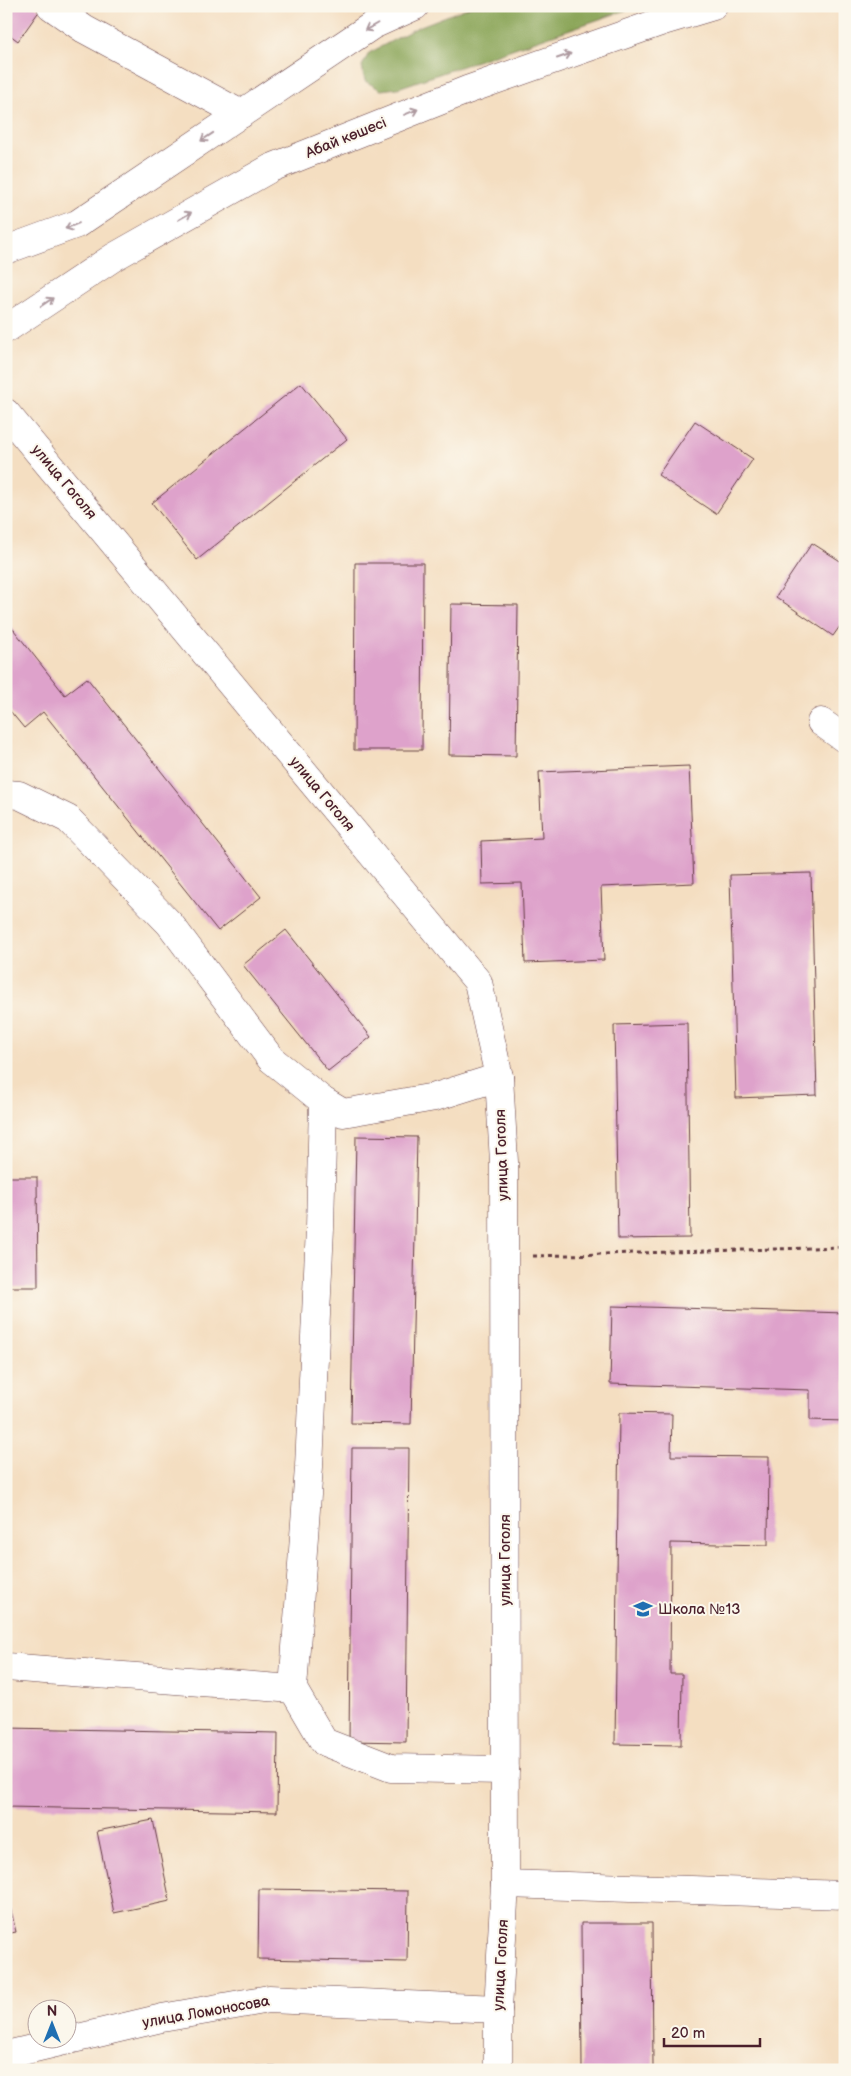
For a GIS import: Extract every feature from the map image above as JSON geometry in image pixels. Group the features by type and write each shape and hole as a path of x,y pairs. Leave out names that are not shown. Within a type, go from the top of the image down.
{"street":[{"path":"51,6 84,29 241,114"},
{"path":"6,250 77,224 373,25 415,6"},
{"name":"Абай көшесі","path":"6,329 114,257 271,168 467,90 664,21 713,6"},
{"name":"улица Гоголя","path":"6,414 478,982 499,1077 504,1162 505,1884 498,2009 498,2070"},
{"path":"821,722 845,739"},
{"path":"6,794 19,795 68,819 170,924 271,1058 323,1101 343,1113 435,1097 499,1077"},
{"path":"323,1101 320,1228 310,1457 294,1689 324,1742 391,1768 505,1770"},
{"path":"6,1667 294,1689"},
{"path":"505,1884 845,1895"},
{"name":"улица Ломоносова","path":"6,2055 162,2018 269,1998 498,2009"}],"path":[{"path":"504,1257 845,1247"}],"green space":[{"path":"472,6 638,6 398,88 381,90 365,81 362,66 369,53 418,27"}],"building":[{"path":"6,6 35,6 40,10 18,41 6,32"},
{"path":"301,383 347,439 197,560 152,503"},
{"path":"695,421 753,459 716,514 658,475"},
{"path":"812,543 845,564 845,619 833,636 776,597"},
{"path":"355,563 423,563 422,750 354,750"},
{"path":"451,604 518,605 516,756 449,755"},
{"path":"6,620 65,695 87,678 261,897 218,931 43,712 24,728 6,706"},
{"path":"689,766 694,883 601,887 604,960 525,963 522,883 482,884 481,841 542,838 539,772"},
{"path":"811,873 817,1095 736,1098 730,875"},
{"path":"286,930 371,1037 328,1071 243,965"},
{"path":"687,1023 690,1238 618,1239 614,1025"},
{"path":"356,1136 417,1137 411,1424 351,1423"},
{"path":"6,1177 37,1177 38,1287 6,1287"},
{"path":"612,1306 845,1313 845,1421 810,1420 810,1390 610,1384"},
{"name":"Школа №13","path":"619,1413 672,1414 671,1456 769,1457 768,1545 671,1543 670,1674 682,1674 681,1745 615,1744"},
{"path":"352,1448 409,1448 406,1742 349,1741"},
{"path":"6,1728 278,1733 277,1812 6,1807"},
{"path":"153,1820 170,1901 114,1913 97,1831"},
{"path":"6,1889 16,1932 6,1934"},
{"path":"259,1889 408,1891 407,1962 258,1959"},
{"path":"581,1923 652,1923 653,2070 582,2070"},
{"path":"256,2066 298,2068 298,2070 256,2070"}],"place":[{"name":"Школа №13","path":"643,1609"}]}
